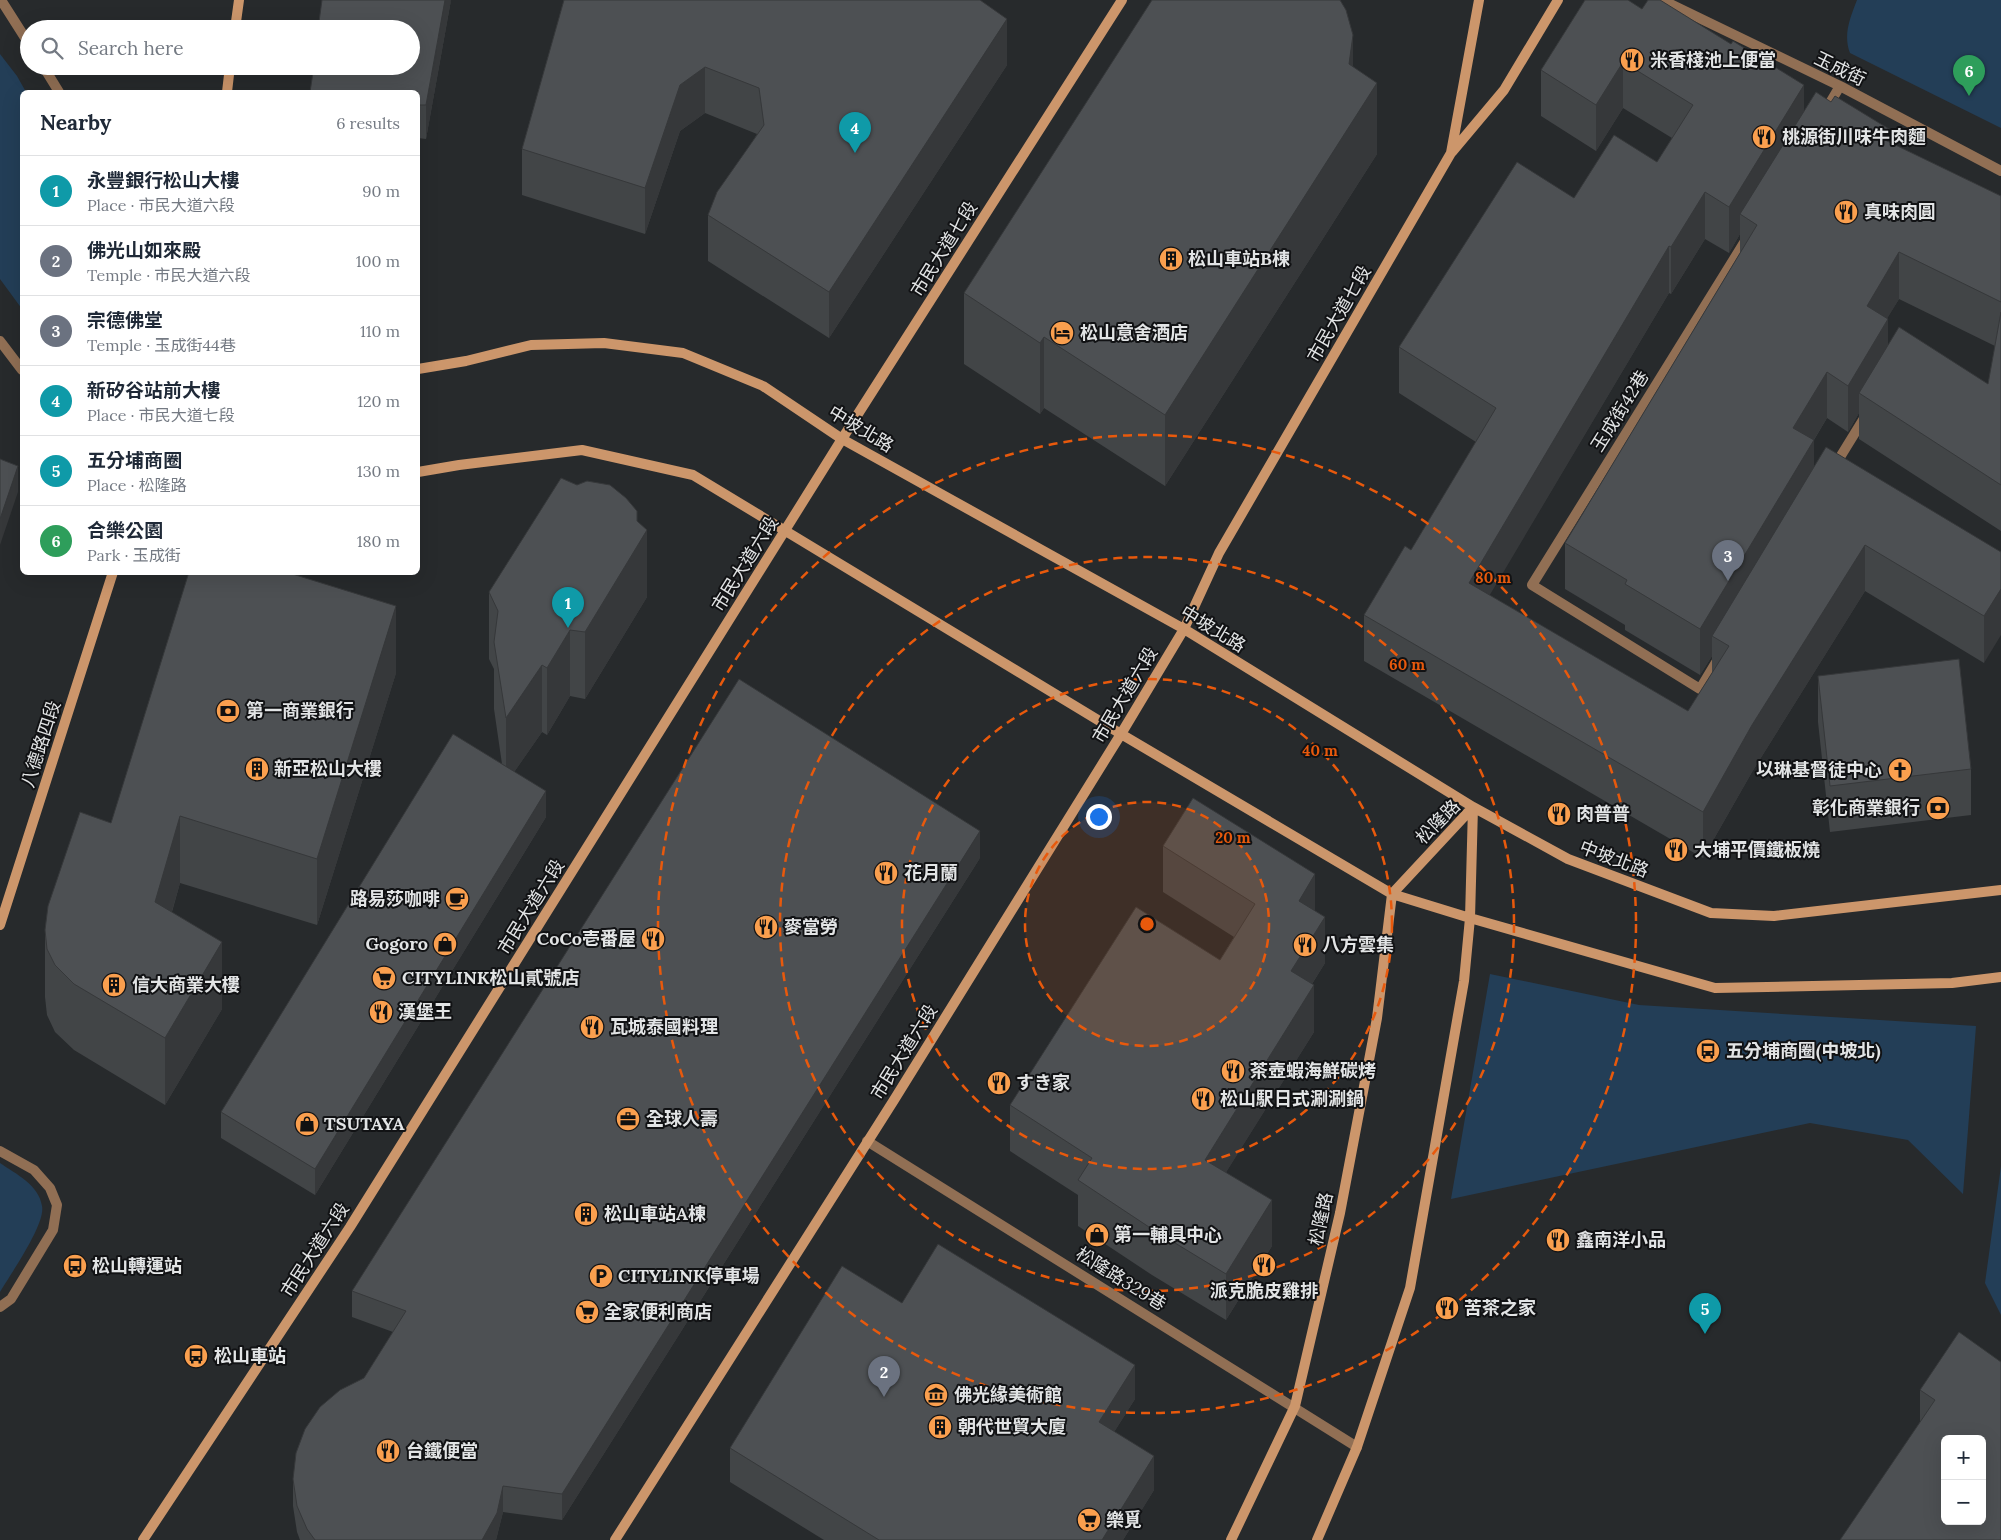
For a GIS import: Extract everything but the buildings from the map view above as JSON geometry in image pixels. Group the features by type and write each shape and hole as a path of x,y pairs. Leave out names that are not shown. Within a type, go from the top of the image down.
{"street":[{"path":"1,0 20,30"},
{"path":"236,20 239,0"},
{"name":"市民大道七段","path":"842,439 1122,0"},
{"name":"市民大道七段","path":"1184,629 1219,553 1451,153 1479,0"},
{"path":"1451,153 1504,90 1558,0"},
{"name":"玉成街","path":"1662,0 1840,86 2001,171"},
{"path":"49,75 58,90"},
{"path":"227,90 229,75"},
{"path":"1819,120 1840,86"},
{"name":"玉成街42巷","path":"1726,647 1700,689 1532,585 1752,230"},
{"path":"0,341 20,367"},
{"name":"中坡北路","path":"420,370 531,345 604,343 683,353 763,386 842,439 1184,629 1473,807 1568,859 1711,913 1774,916 2001,890"},
{"path":"1828,478 1842,463 1869,410"},
{"name":"市民大道六段","path":"143,1540 355,1219 842,439"},
{"path":"420,472 582,450 693,475 784,532 1392,894 1715,988 1952,983 2001,977"},
{"name":"八德路四段","path":"0,925 112,575"},
{"name":"市民大道六段","path":"615,1540 867,1141 1121,734 1184,629"},
{"name":"松隆路","path":"1231,1540 1295,1406 1344,1194 1377,1018 1392,894 1473,807"},
{"name":"松隆路","path":"1317,1540 1357,1447 1410,1288 1464,981 1470,918 1473,807"},
{"name":"松隆路329巷","path":"867,1141 1295,1406 1357,1447"},
{"path":"0,1151 34,1170 50,1188 57,1205 52,1230 11,1299 0,1307"}],"shaded area":[{"path":"1857,0 2001,0 2001,128 1850,53 1847,33"},
{"path":"0,54 25,90 20,90 20,306 0,279"},
{"path":"1490,974 1639,1005 1976,1026 1963,1194 1908,1140 1810,1123 1451,1199"},
{"path":"0,1163 32,1186 40,1199 42,1214 33,1237 0,1292"},
{"path":"2001,1166 2001,1315 1985,1283"}],"place":[{"name":"米香棧池上便當","path":"1632,60"},
{"name":"合樂公園","path":"1969,96"},
{"name":"桃源街川味牛肉麵","path":"1764,137"},
{"name":"新矽谷站前大樓","path":"855,153"},
{"name":"真味肉圓","path":"1846,212"},
{"name":"松山車站B棟","path":"1171,259"},
{"name":"松山意舍酒店","path":"1062,333"},
{"name":"宗德佛堂","path":"1728,581"},
{"name":"永豐銀行松山大樓","path":"568,628"},
{"name":"第一商業銀行","path":"228,711"},
{"name":"新亞松山大樓","path":"257,769"},
{"name":"以琳基督徒中心","path":"1900,770"},
{"name":"彰化商業銀行","path":"1938,808"},
{"name":"肉普普","path":"1559,814"},
{"name":"大埔平價鐵板燒","path":"1676,850"},
{"name":"花月蘭","path":"886,873"},
{"name":"路易莎咖啡","path":"457,899"},
{"name":"麥當勞","path":"766,927"},
{"name":"CoCo壱番屋","path":"653,939"},
{"name":"Gogoro","path":"445,944"},
{"name":"八方雲集","path":"1305,945"},
{"name":"CITYLINK松山貳號店","path":"384,978"},
{"name":"信大商業大樓","path":"114,985"},
{"name":"漢堡王","path":"381,1012"},
{"name":"瓦城泰國料理","path":"592,1027"},
{"name":"五分埔商圈(中坡北)","path":"1708,1051"},
{"name":"茶壺蝦海鮮碳烤","path":"1233,1071"},
{"name":"すき家","path":"999,1083"},
{"name":"松山駅日式涮涮鍋","path":"1203,1099"},
{"name":"全球人壽","path":"628,1119"},
{"name":"TSUTAYA","path":"307,1124"},
{"name":"松山車站A棟","path":"586,1214"},
{"name":"第一輔具中心","path":"1097,1235"},
{"name":"鑫南洋小品","path":"1558,1240"},
{"name":"派克脆皮雞排","path":"1264,1265"},
{"name":"松山轉運站","path":"75,1266"},
{"name":"CITYLINK停車場","path":"601,1276"},
{"name":"苦茶之家","path":"1447,1308"},
{"name":"全家便利商店","path":"587,1312"},
{"name":"五分埔商圈","path":"1705,1334"},
{"name":"松山車站","path":"196,1356"},
{"name":"佛光緣美術館","path":"936,1395"},
{"name":"佛光山如來殿","path":"884,1397"},
{"name":"朝代世貿大廈","path":"940,1427"},
{"name":"台鐵便當","path":"388,1451"},
{"name":"樂覓","path":"1089,1520"}]}
